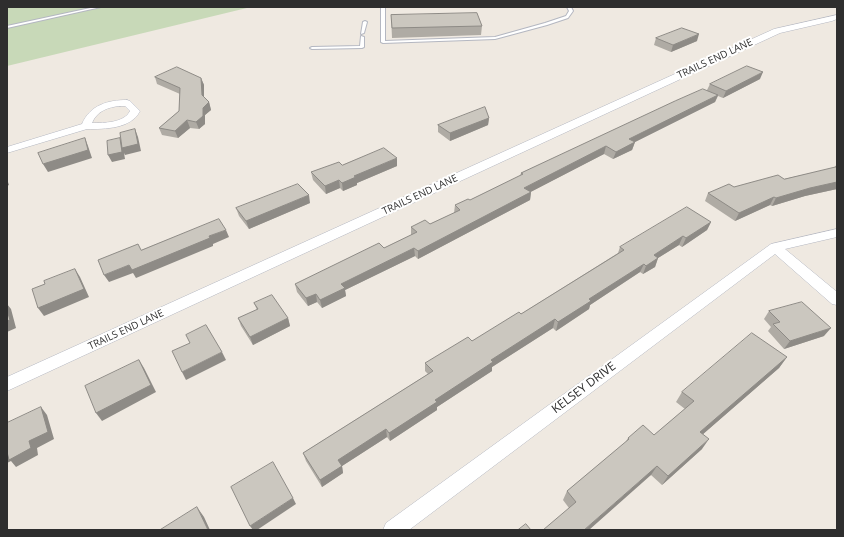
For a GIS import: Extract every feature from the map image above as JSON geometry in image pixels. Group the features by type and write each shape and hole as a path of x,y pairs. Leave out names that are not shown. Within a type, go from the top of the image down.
{"street":[{"name":"TRAILS END LANE","path":"7,384 777,31 794,25 837,17"},
{"path":"7,150 86,126"},
{"name":"KELSEY DRIVE","path":"393,530 775,247 837,233"},
{"path":"775,247 837,300"}],"lane":[{"path":"7,26 98,7"},
{"path":"383,7 383,42 495,38 567,17 571,11 569,7"},
{"path":"312,48 362,47 362,35 365,22"}],"green space":[{"path":"7,7 251,7 7,66"}],"building":[{"path":"477,13 482,26 392,28 391,15"},
{"path":"682,28 699,34 673,45 656,38"},
{"path":"747,66 763,72 726,91 710,84"},
{"path":"177,67 201,78 202,95 209,102 203,108 203,116 196,122 187,120 175,131 159,128 179,111 180,88 155,77"},
{"path":"703,89 718,95 629,139 635,142 616,152 606,146 524,188 531,192 418,251 414,248 341,284 345,288 320,300 316,294 306,298 295,284 379,243 384,248 417,232 411,227 425,220 430,224 460,210 455,205 468,199 470,200 523,174 521,173"},
{"path":"485,107 489,118 450,133 438,125"},
{"path":"135,129 138,144 122,148 120,133"},
{"path":"85,138 88,150 43,164 38,153"},
{"path":"120,138 122,152 108,155 107,141"},
{"path":"384,148 397,158 354,176 356,177 342,183 339,180 325,186 311,172 339,162 342,165"},
{"path":"837,167 837,182 776,198 774,197 739,213 708,193 729,184 734,187 778,175 784,179"},
{"path":"298,184 309,195 246,221 236,208"},
{"path":"687,207 711,222 686,238 683,236 654,255 658,258 646,266 644,264 589,299 591,301 558,322 555,319 491,360 493,362 435,400 437,402 389,433 386,429 338,460 342,466 320,480 303,453 433,371 425,363 468,337 472,341 519,312 521,314 624,250 620,247"},
{"path":"219,219 226,230 209,236 210,238 132,270 129,265 104,275 98,260 138,244 141,250"},
{"path":"75,269 84,289 38,308 32,289 45,284 44,281"},
{"path":"272,295 288,318 250,337 238,318 258,309 254,303"},
{"path":"802,302 831,328 790,341 773,324 780,322 769,311"},
{"path":"7,310 10,320 7,321"},
{"path":"206,325 222,352 182,372 172,351 190,343 186,335"},
{"path":"752,333 787,357 700,432 709,439 668,476 657,466 584,530 543,530 576,502 567,491 629,439 628,438 643,425 654,435 694,401 682,392"},
{"path":"139,360 151,385 96,413 85,386"},
{"path":"41,407 48,432 29,441 31,448 9,460 7,452 7,423"},
{"path":"273,462 293,498 250,526 231,487"},
{"path":"197,507 208,530 160,530"},
{"path":"526,524 531,530 518,530"}]}
